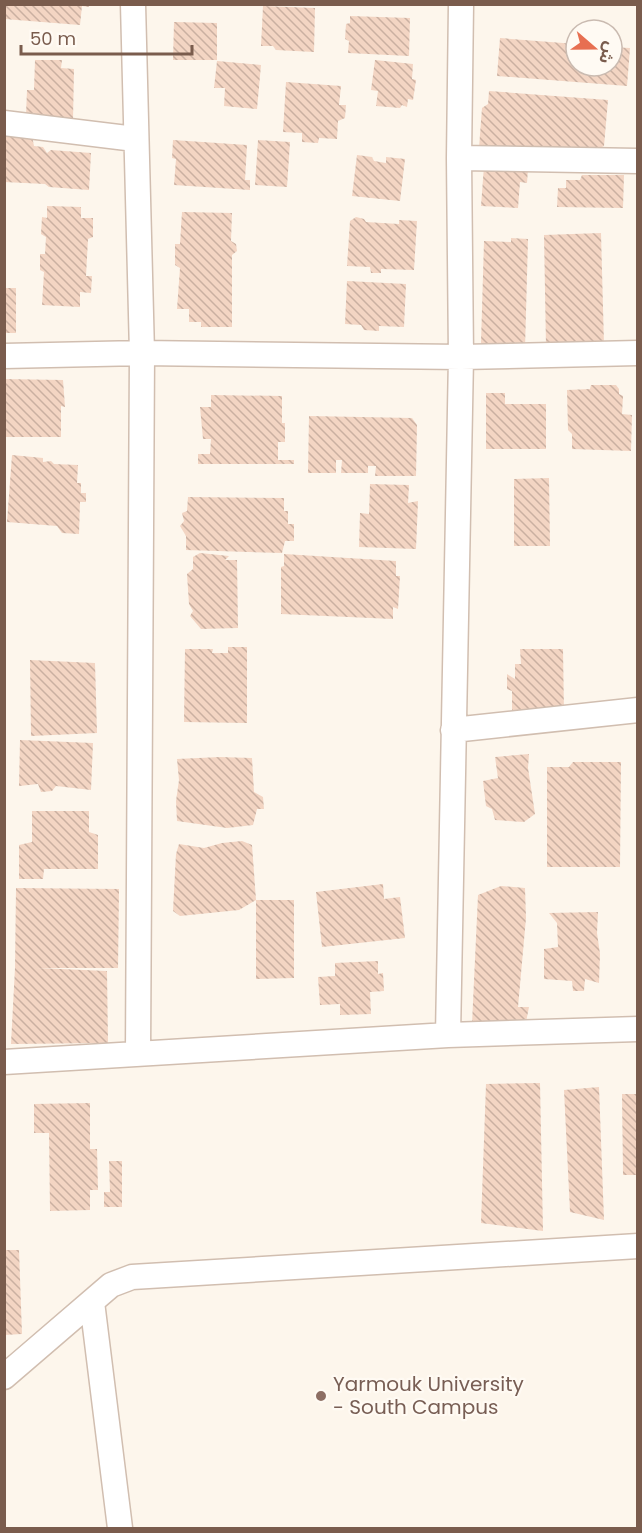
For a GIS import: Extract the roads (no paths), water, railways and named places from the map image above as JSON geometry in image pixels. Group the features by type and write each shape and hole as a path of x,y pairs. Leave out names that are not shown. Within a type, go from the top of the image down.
{"street":[{"path":"133,4 142,353 138,1053"},
{"path":"448,1035 461,357 459,158 461,4"},
{"path":"4,123 135,139"},
{"path":"459,158 638,161"},
{"path":"4,356 142,353 461,357 638,353"},
{"path":"453,730 638,710"},
{"path":"4,1062 448,1035 638,1029"},
{"path":"4,1377 111,1285 132,1276 638,1246"},
{"path":"92,1302 120,1528"}],"place":[{"name":"Yarmouk University - South Campus","path":"321,1396"}]}
